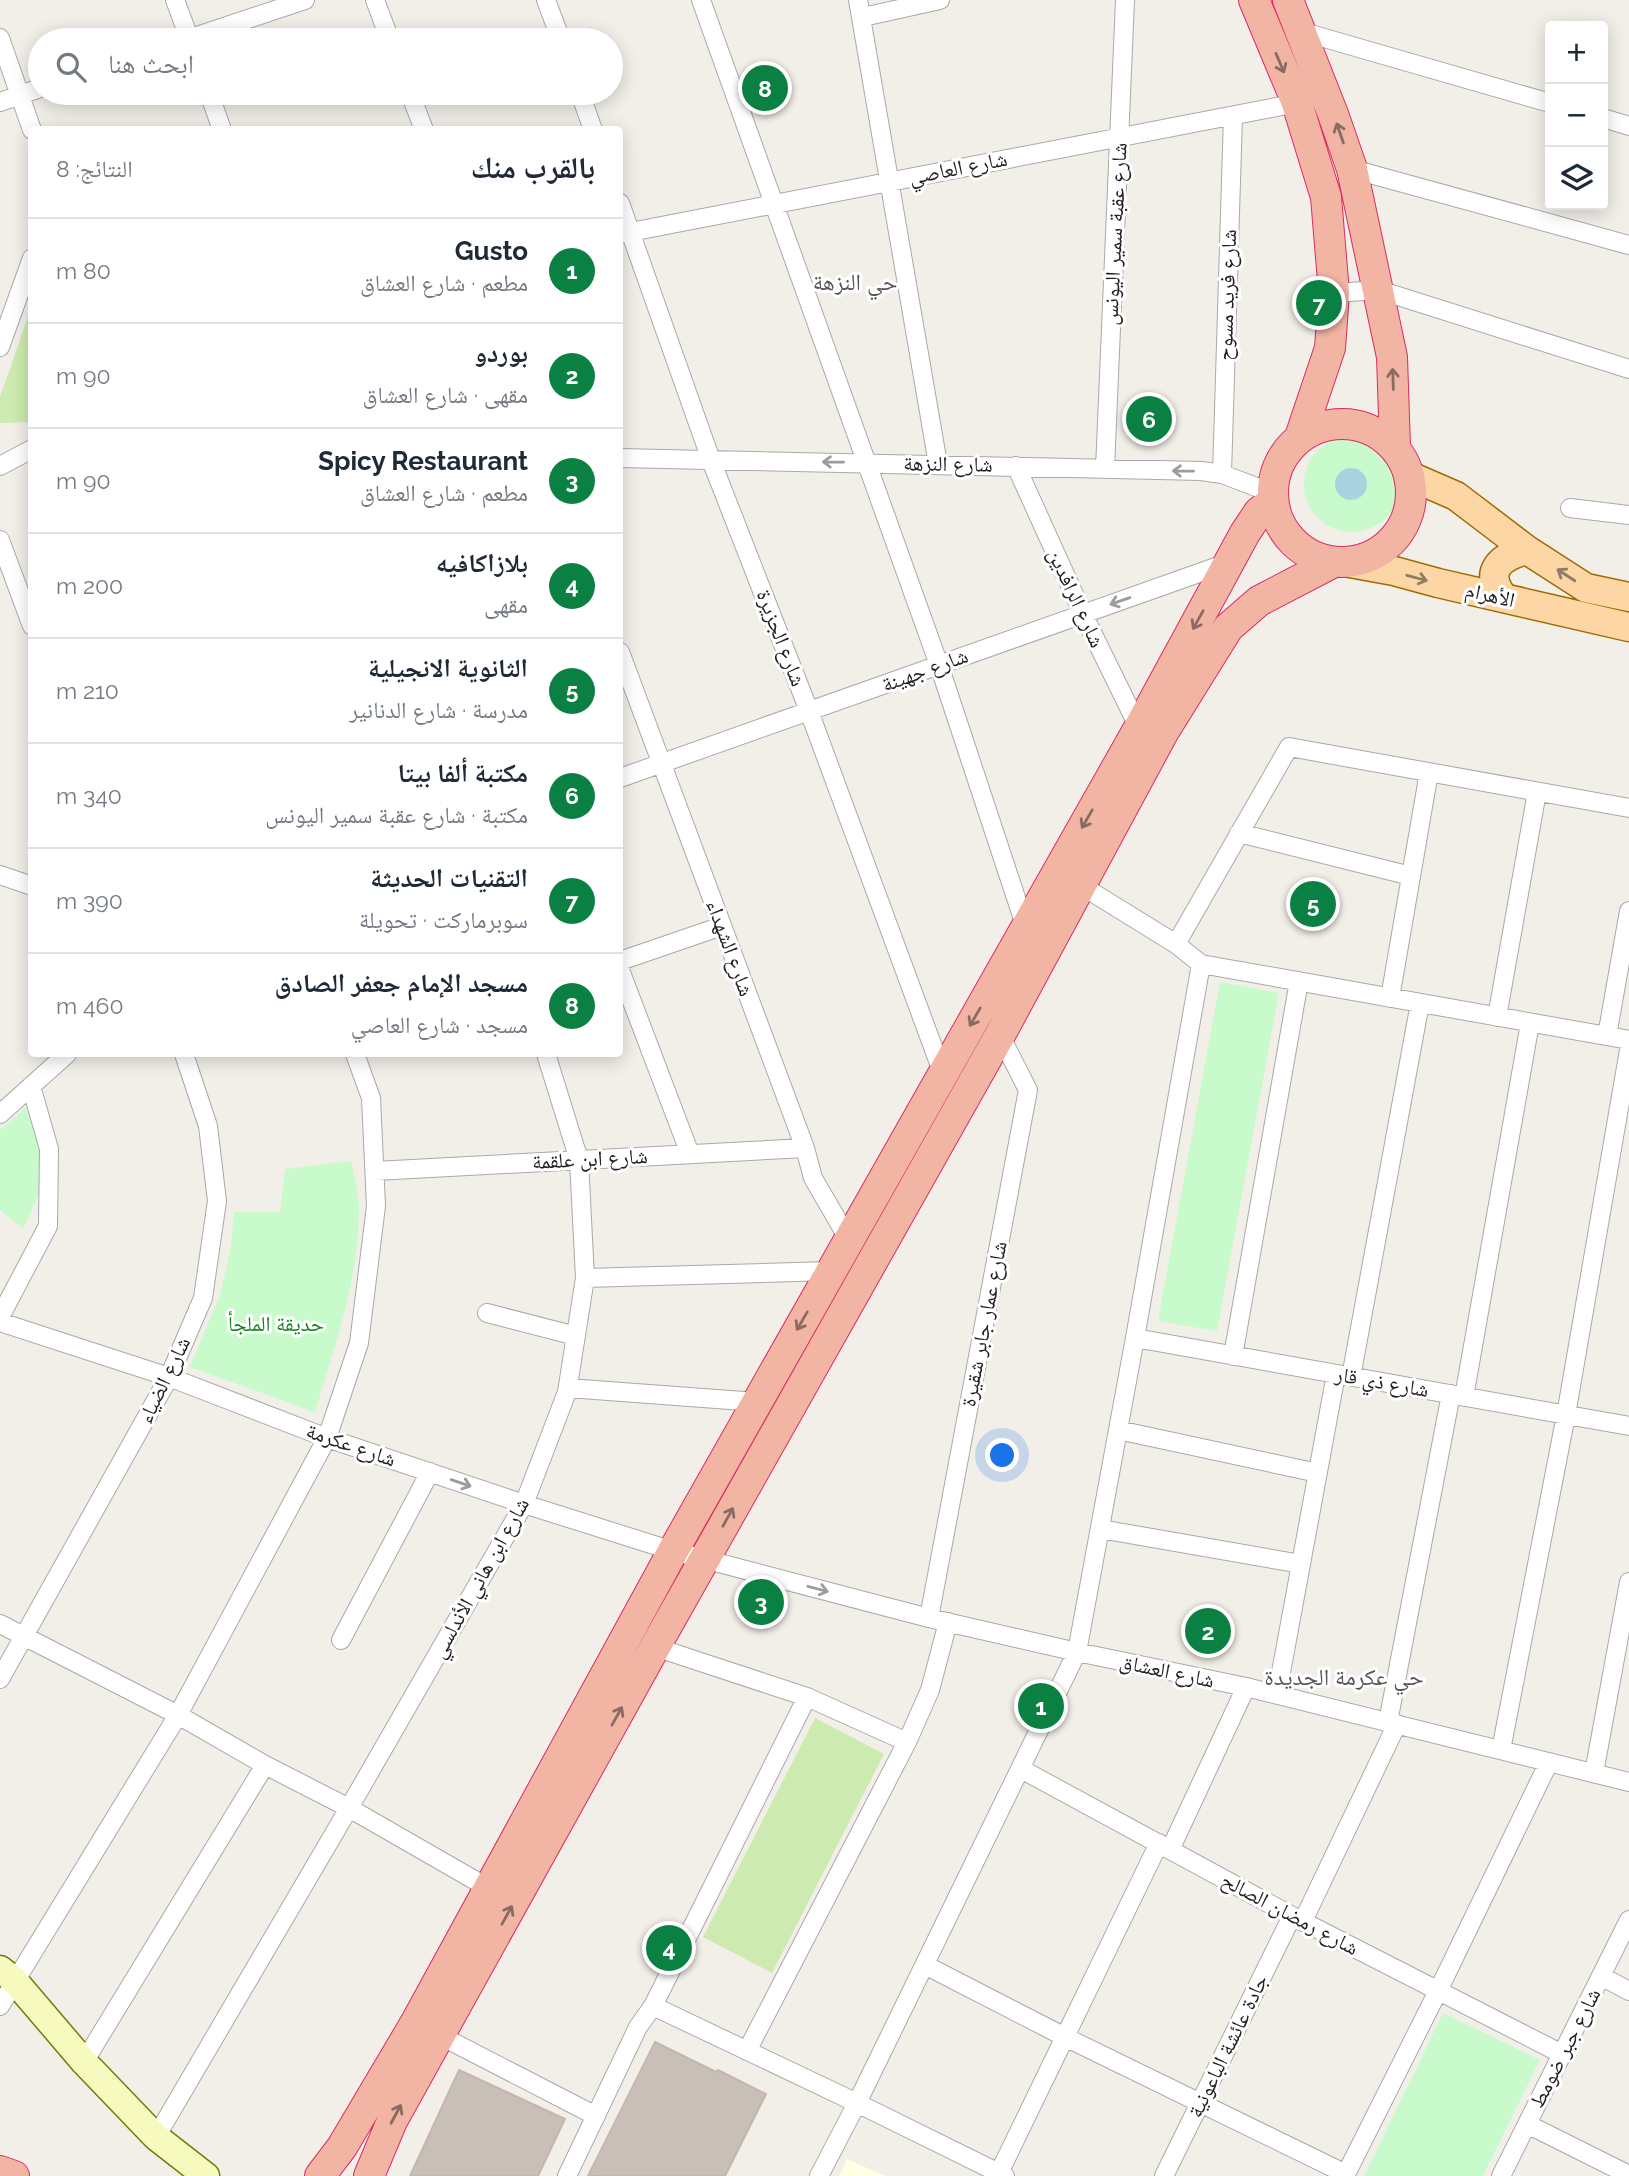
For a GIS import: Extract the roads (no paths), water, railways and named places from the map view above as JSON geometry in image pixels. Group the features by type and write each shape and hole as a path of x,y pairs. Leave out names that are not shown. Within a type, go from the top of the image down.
{"highway":[{"path":"1254,0 1297,103 1326,197 1334,293 1330,348 1300,437"},
{"path":"1288,0 1334,114 1352,169 1392,358 1395,447"},
{"path":"369,2176 392,2121 439,2035 1000,1035 1164,731 1228,628 1259,601 1341,563 1378,553 1400,533 1411,505 1410,476 1395,447 1374,431 1350,424 1324,426 1300,437 1285,453 1276,472 1272,497 1279,523 1292,542 1310,556 1341,563"},
{"path":"320,2176 342,2147 416,2022 673,1551 1139,728 1245,533 1272,497"},
{"path":"0,2171 14,2176"}],"main road":[{"path":"1410,476 1456,496 1527,550 1586,588 1629,597"},
{"path":"1504,598 1497,589 1497,567 1510,554 1527,550"},
{"name":"الأهرام","path":"1341,563 1394,571 1629,627"},
{"path":"7,1974 84,2062 156,2137 206,2176"}],"street":[{"path":"175,0 184,28"},
{"path":"223,28 305,0"},
{"path":"375,0 386,28"},
{"path":"546,0 556,28"},
{"path":"701,0 939,665 1026,928"},
{"path":"938,464 861,8 940,0"},
{"name":"شارع عقبة سمير اليونس","path":"1105,469 1125,0"},
{"path":"1300,31 1545,102"},
{"path":"0,38 31,126"},
{"path":"0,102 28,92"},
{"name":"شارع العاصي","path":"625,232 1297,103"},
{"path":"213,105 221,126"},
{"path":"415,105 422,126"},
{"path":"584,105 592,126"},
{"name":"شارع فريد مسوح","path":"1222,474 1233,116"},
{"path":"1608,120 1629,126"},
{"path":"1352,169 1629,245"},
{"name":"شارع الجزيرة","path":"625,232 810,711 943,1073"},
{"path":"0,347 28,269"},
{"path":"1334,293 1379,290 1629,369"},
{"path":"0,466 28,451"},
{"name":"شارع النزهة","path":"623,458 1202,471 1222,474 1272,497"},
{"name":"شارع الرافدين","path":"1016,466 1083,614 1139,728"},
{"path":"1570,508 1629,515"},
{"path":"0,540 28,615"},
{"name":"شارع جهينة","path":"623,777 1230,562"},
{"name":"شارع الشهداء","path":"623,660 805,1148 813,1178 849,1240"},
{"path":"1176,944 1289,747 1629,808"},
{"path":"1390,998 1429,772"},
{"path":"1497,1017 1537,792"},
{"path":"1240,833 1411,876"},
{"path":"0,875 28,885"},
{"path":"1082,886 1176,944 1201,964 1629,1040"},
{"path":"1607,1036 1629,912"},
{"path":"623,960 722,926"},
{"path":"818,2176 925,1965 1077,1652 1201,964"},
{"path":"623,978 690,1154"},
{"path":"1233,1356 1299,981"},
{"path":"1276,1694 1318,1473 1344,1375 1420,1003"},
{"name":"جادة عائشة الباعونية","path":"1164,2176 1200,2102 1298,1918 1393,1723 1530,1023"},
{"name":"شارع عمار جابر شقيرة","path":"929,1618 1028,1090 1000,1035"},
{"path":"1501,1750 1566,1415 1629,1050"},
{"path":"0,1114 64,1057"},
{"name":"شارع الضياء","path":"0,1679 169,1377 203,1298 217,1201 208,1126 185,1057"},
{"path":"0,2006 7,1974 178,1715 327,1438 359,1343 376,1206 371,1098 356,1057"},
{"name":"شارع ابن هاني الأندلسي","path":"156,2137 524,1504 568,1388 585,1278 579,1160 547,1057"},
{"path":"0,1320 48,1226 49,1149 31,1086"},
{"name":"شارع ابن علقمة","path":"374,1171 805,1148"},
{"path":"585,1278 831,1271"},
{"path":"487,1313 576,1336"},
{"name":"شارع عكرمة","path":"0,1320 169,1377 327,1438 524,1504 705,1559"},
{"name":"شارع ذي قار","path":"1135,1338 1629,1426"},
{"path":"568,1388 757,1402"},
{"path":"1118,1430 1318,1473"},
{"path":"341,1640 430,1472"},
{"path":"1100,1530 1301,1564"},
{"name":"شارع العشاق","path":"705,1559 929,1618 1276,1694 1629,1782"},
{"path":"1594,1773 1629,1582"},
{"path":"747,2051 908,1742 930,1690 948,1622"},
{"path":"0,1624 178,1715 490,1889"},
{"path":"655,1647 807,1697 908,1742"},
{"path":"653,2006 857,2102 1002,2175 1065,2037 1246,1687"},
{"path":"567,2176 638,2027 653,2006 807,1697"},
{"path":"925,1965 1345,2175 1549,1762"},
{"path":"84,2062 265,1765"},
{"name":"شارع رمضان الصالح","path":"1021,1769 1298,1918 1562,2054"},
{"name":"شارع جبر ضومط","path":"1501,2176 1629,1920"},
{"path":"1601,1976 1629,1991"},
{"path":"439,2035 596,2116"},
{"path":"1527,2124 1629,2175"}],"water":[{"path":"1351,468 1362,473 1367,484 1362,495 1351,500 1340,495 1335,484 1340,473"}],"place":[{"name":"مسجد الإمام جعفر الصادق","path":"765,88"},
{"name":"التقنيات الحديثة","path":"1319,303"},
{"name":"مكتبة ألفا بيتا","path":"1149,419"},
{"name":"الثانوية الانجيلية","path":"1313,904"},
{"name":"Spicy Restaurant","path":"761,1602"},
{"name":"بوردو","path":"1208,1631"},
{"name":"Gusto","path":"1041,1706"},
{"name":"بلازاكافيه","path":"669,1948"}],"district":[{"name":"حي النزهة","path":"855,282"},
{"name":"حي عكرمة الجديدة","path":"1344,1677"}],"park label":[{"name":"حديقة الملجأ","path":"276,1324"}]}
